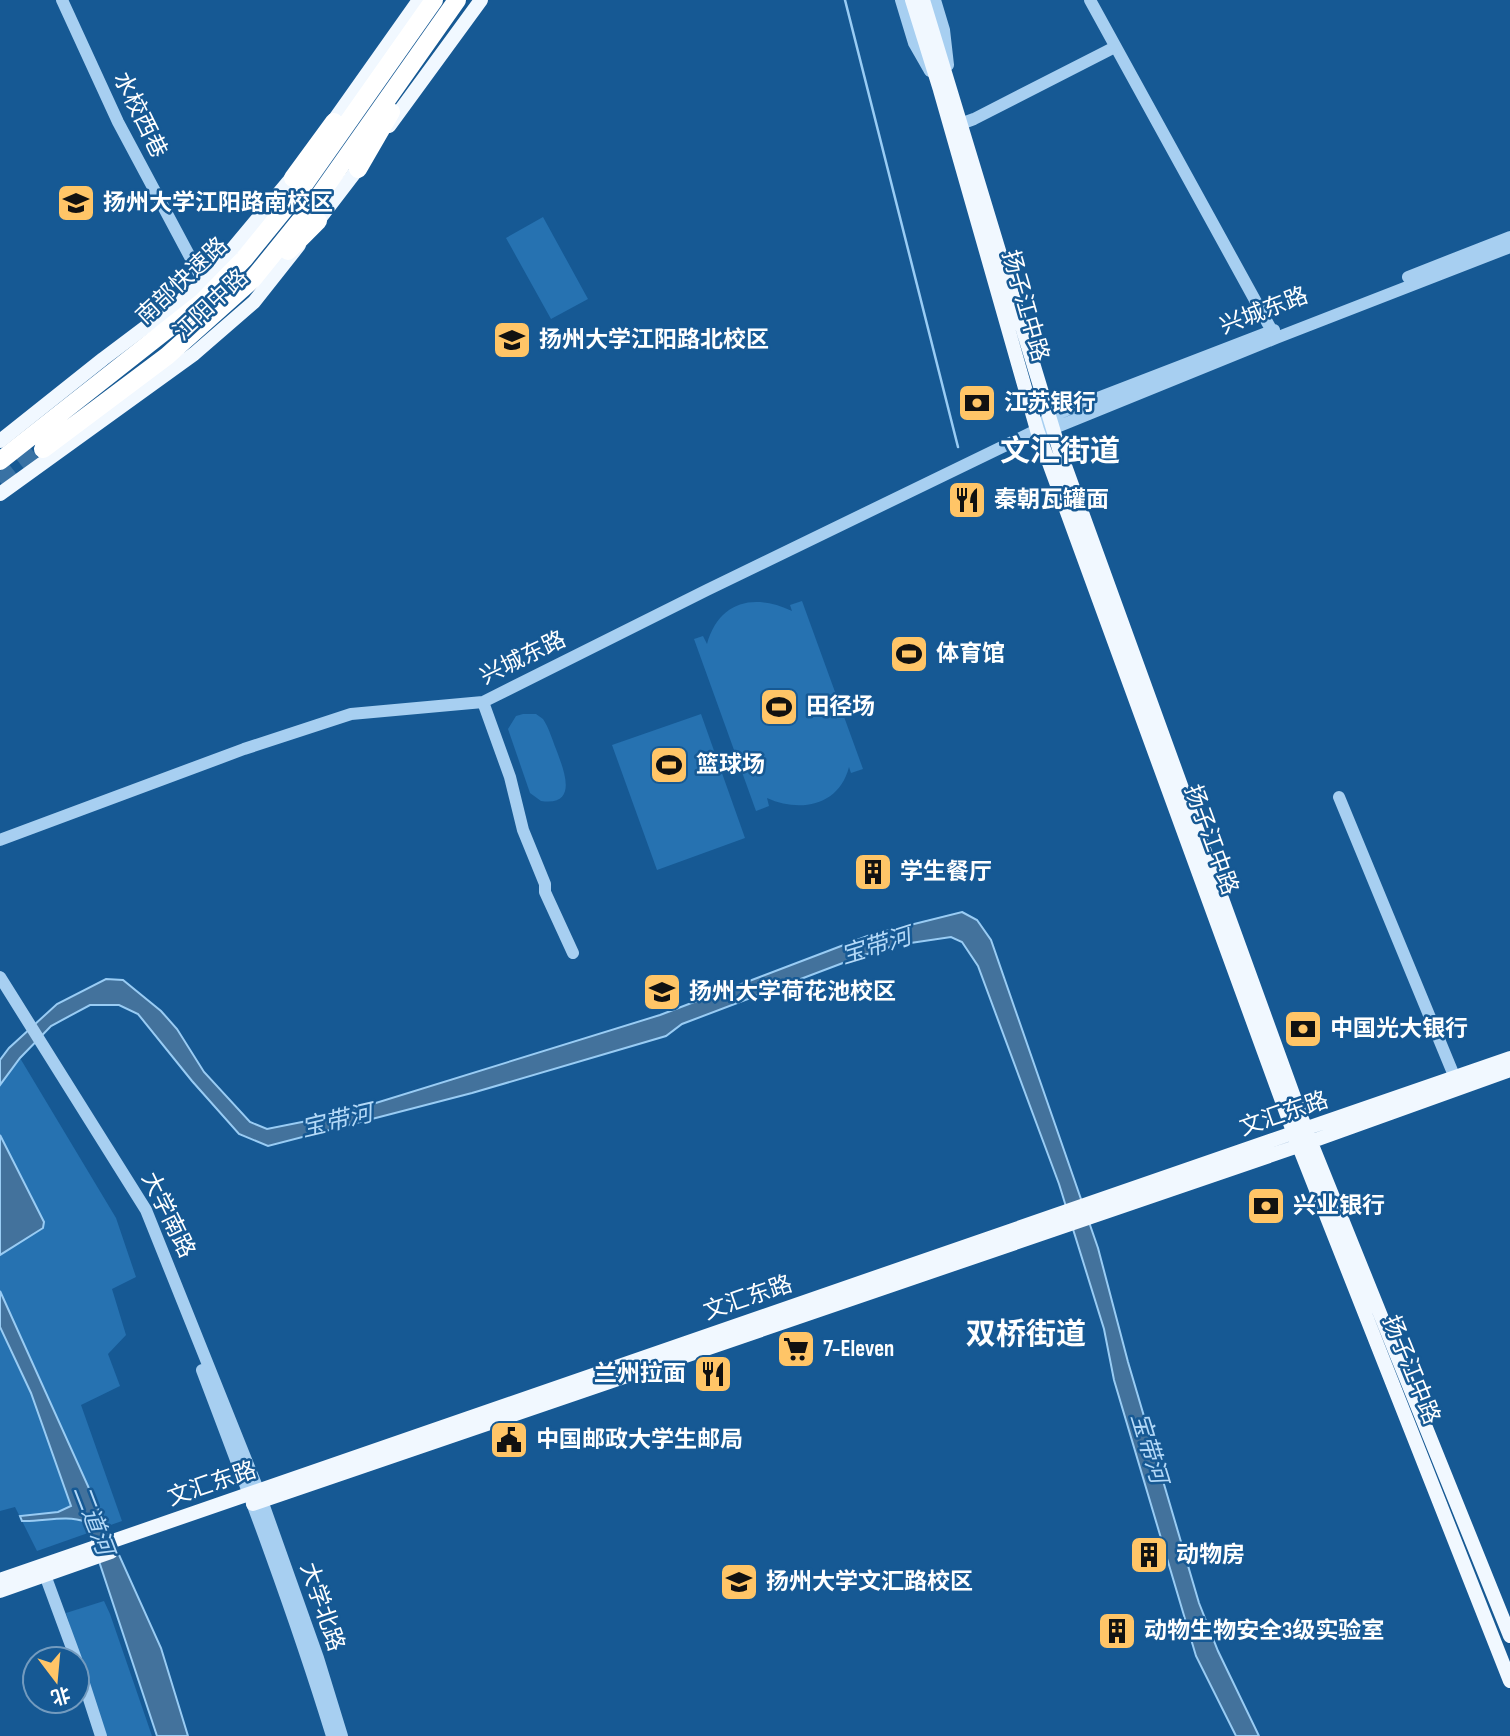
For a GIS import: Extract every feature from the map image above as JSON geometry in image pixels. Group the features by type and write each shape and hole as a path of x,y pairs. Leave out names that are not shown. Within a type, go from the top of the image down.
{"highway":[{"path":"293,177 349,102 434,0"},
{"name":"南部快速路","path":"0,461 202,302 244,259 301,189 434,0"},
{"name":"南部快速路","path":"43,449 167,356 252,280 312,206 457,0"},
{"path":"358,169 390,113 468,0"},
{"path":"167,356 200,335 318,221"},
{"path":"46,425 69,401 167,323 204,283"}],"main road":[{"name":"江阳中路","path":"0,441 204,283 293,177 419,0"},
{"name":"江阳中路","path":"0,494 194,354 254,302 358,169 481,0"},
{"name":"扬子江中路","path":"912,0 945,89"},
{"name":"扬子江中路","path":"923,0 1037,430 1302,1138 1510,1681"},
{"name":"扬子江中路","path":"955,126 1050,423 1302,1138 1506,1611 1510,1636"},
{"name":"文汇东路","path":"1302,1138 1510,1058"},
{"name":"文汇东路","path":"0,1580 90,1555 1302,1138 1510,1070"},
{"name":"文汇东路","path":"0,1591 45,1576 90,1555"}],"street":[{"name":"水校西巷","path":"62,0 118,122 204,283"},
{"path":"901,0 915,43 945,89"},
{"path":"935,0 944,30 945,89"},
{"path":"1090,0 1272,331"},
{"path":"955,126 1115,47"},
{"name":"兴城东路","path":"0,840 244,749 351,714 483,702 719,583 1050,423 1510,237"},
{"name":"兴城东路","path":"1050,423 1510,247"},
{"path":"483,702 510,777 523,830 545,884 545,892 573,953"},
{"path":"1339,797 1455,1078"},
{"name":"大学南路","path":"0,977 26,1028"},
{"name":"大学南路","path":"0,992 146,1210 256,1498"},
{"name":"大学北路","path":"256,1498 332,1736"},
{"name":"大学北路","path":"256,1498 318,1658 342,1736"},
{"path":"45,1576 70,1645"},
{"path":"1486,1619 1506,1611"},
{"path":"91,1706 101,1736"}],"shaded area":[{"path":"543,217 588,299 551,319 506,238"},
{"name":"田径场","path":"802,601 863,769 851,773 849,767 837,790 817,803 792,805 767,798 769,806 756,811 694,639 703,636 707,644 720,618 740,605 764,603 792,611 790,605"},
{"path":"536,714 543,719 550,734 565,775 565,792 561,798 541,801 530,793 508,729 516,716"},
{"path":"701,714 745,838 657,870 612,745"},
{"path":"20,1058 116,1218 136,1277 112,1289 126,1335 108,1354 120,1386 81,1405 122,1521 37,1551 15,1507 0,1511 0,1085"},
{"path":"104,1601 152,1736 104,1736 91,1694 91,1645 76,1645 66,1613"}],"water":[{"name":"宝带河","path":"962,912 977,920 991,940 1098,1248 1128,1362 1199,1603 1218,1651 1259,1736 1236,1736 1196,1656 1114,1380 1104,1329 1059,1184 978,966 962,942 951,937 897,945 682,1024 666,1036 472,1093 268,1146 239,1134 138,1014 119,1005 90,1005 51,1026 20,1058 0,1085 0,1060 9,1048 57,1004 106,979 123,980 161,1011 177,1029 204,1072 250,1122 267,1129 337,1115 660,1015 870,935"},
{"path":"0,1135 44,1222 43,1228 0,1255"},
{"name":"二道河","path":"0,1291 161,1648 188,1736 157,1736 86,1522 62,1518 22,1521 20,1516 58,1512 71,1506 31,1393 0,1327"}],"waterway":[{"path":"845,0 958,447"}],"tunnel":[{"path":"0,482 43,449"}],"place":[{"name":"扬州大学江阳路南校区","path":"76,203"},
{"name":"扬州大学江阳路北校区","path":"512,340"},
{"name":"江苏银行","path":"977,403"},
{"name":"秦朝瓦罐面","path":"967,500"},
{"name":"体育馆","path":"909,654"},
{"name":"田径场","path":"779,707"},
{"name":"篮球场","path":"669,765"},
{"name":"学生餐厅","path":"873,872"},
{"name":"扬州大学荷花池校区","path":"662,992"},
{"name":"中国光大银行","path":"1303,1029"},
{"name":"兴业银行","path":"1266,1206"},
{"name":"7-Eleven","path":"796,1349"},
{"name":"兰州拉面","path":"713,1374"},
{"name":"中国邮政大学生邮局","path":"509,1440"},
{"name":"动物房","path":"1149,1555"},
{"name":"扬州大学文汇路校区","path":"739,1582"},
{"name":"动物生物安全3级实验室","path":"1117,1631"}],"district":[{"name":"文汇街道","path":"1060,452"},
{"name":"双桥街道","path":"1026,1335"}]}
